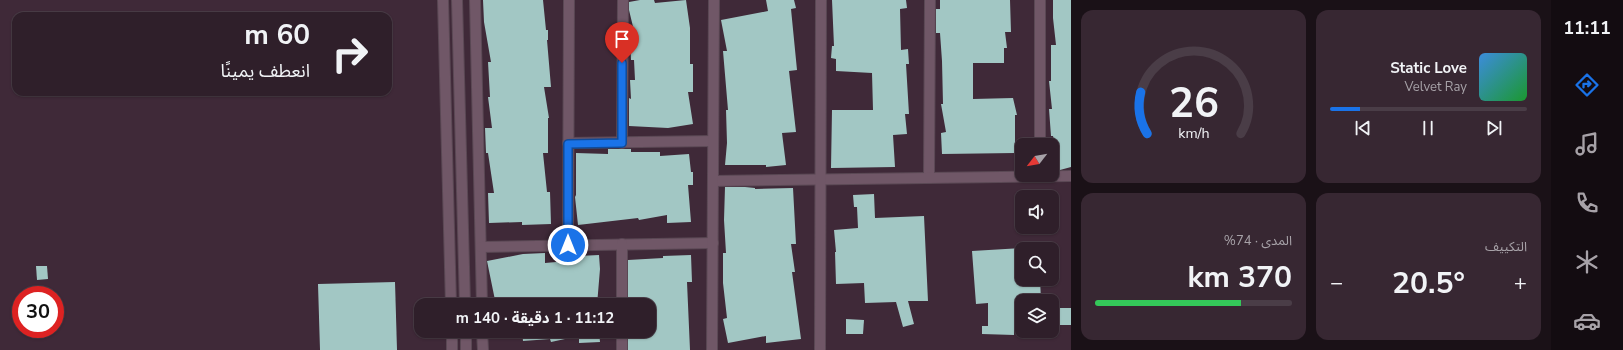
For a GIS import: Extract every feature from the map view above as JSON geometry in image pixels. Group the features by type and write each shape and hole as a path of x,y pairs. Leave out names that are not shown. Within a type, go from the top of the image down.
{"street":[{"path":"443,0 451,298"},
{"path":"457,0 465,298"},
{"path":"474,0 482,298"},
{"path":"568,245 569,0"},
{"path":"622,143 623,0"},
{"path":"712,350 714,0"},
{"path":"820,350 821,0"},
{"path":"929,178 930,0"},
{"path":"1040,0 1040,138"},
{"path":"568,144 713,141"},
{"path":"713,181 1015,176"},
{"path":"1059,176 1071,176"},
{"path":"480,247 713,243"},
{"path":"622,244 622,298"},
{"path":"452,338 452,350"},
{"path":"466,338 466,350"},
{"path":"482,338 483,350"},
{"path":"622,338 622,350"}],"building":[{"path":"483,0 543,0 546,30 548,30 547,40 551,87 544,87 549,118 548,153 543,153 547,192 550,192 551,224 522,225 522,222 489,223 488,193 494,193 488,153 486,153 485,128 492,128 488,97 490,97 488,62 491,62 484,22"},
{"path":"654,0 655,3 686,0 690,28 690,64 693,64 693,92 688,92 693,124 668,128 629,126 629,98 631,99 630,80 635,80 634,60 631,60 630,35 635,35 629,10 629,2"},
{"path":"766,0 794,0 796,8 791,9 797,70 789,71 796,132 782,133 786,165 766,167 766,165 725,165 727,143 726,110 728,110 723,51 727,51 721,20 768,11"},
{"path":"832,0 906,0 907,8 900,9 901,50 908,49 909,64 906,64 909,114 905,114 907,134 893,135 895,167 831,168 832,110 873,110 872,73 836,71 836,59 831,58 832,46 834,46"},
{"path":"940,0 1010,0 1011,32 1005,32 1007,48 1004,48 1004,63 973,63 973,99 1013,98 1017,115 1015,115 1015,153 942,154 941,133 946,132 941,104 943,104 940,33 936,33 936,9 940,9"},
{"path":"1053,0 1071,0 1071,167 1060,170 1059,138 1053,138 1053,136 1051,136 1049,109 1052,109 1049,81 1051,81 1051,45 1056,45"},
{"path":"608,149 631,149 631,152 660,152 660,156 689,154 691,172 693,172 693,185 688,185 691,222 667,223 667,215 639,220 638,218 578,225 575,197 576,153 608,154"},
{"path":"725,187 745,187 755,189 793,188 796,244 791,244 795,272 792,272 801,339 766,343 766,336 728,343 723,319 727,318 723,283 723,253 726,253 724,220"},
{"path":"874,194 875,218 924,216 928,301 908,301 914,324 903,327 896,302 865,303 864,283 836,284 834,230 858,228 857,207 854,207 853,195"},
{"path":"1015,248 1015,286 1040,286 1041,294 1015,294 1014,335 982,334 982,326 988,326 988,303 976,304 972,251"},
{"path":"545,253 545,263 578,260 578,256 599,255 600,269 598,298 495,298 487,261 523,254"},
{"path":"691,255 692,282 687,282 690,350 628,350 628,338 656,338 656,298 628,298 628,260 663,258 663,256"},
{"path":"36,266 47,266 48,279 37,280"},
{"path":"395,282 397,350 320,350 318,284"},
{"path":"1059,308 1071,308 1071,325 1059,325"},
{"path":"846,319 864,320 863,334 846,334"},
{"path":"523,338 570,338 551,342 550,339 523,341"},
{"path":"579,338 600,338 600,342 579,343"}],"route":[{"path":"568,245 568,144 622,143 622,63"}]}
